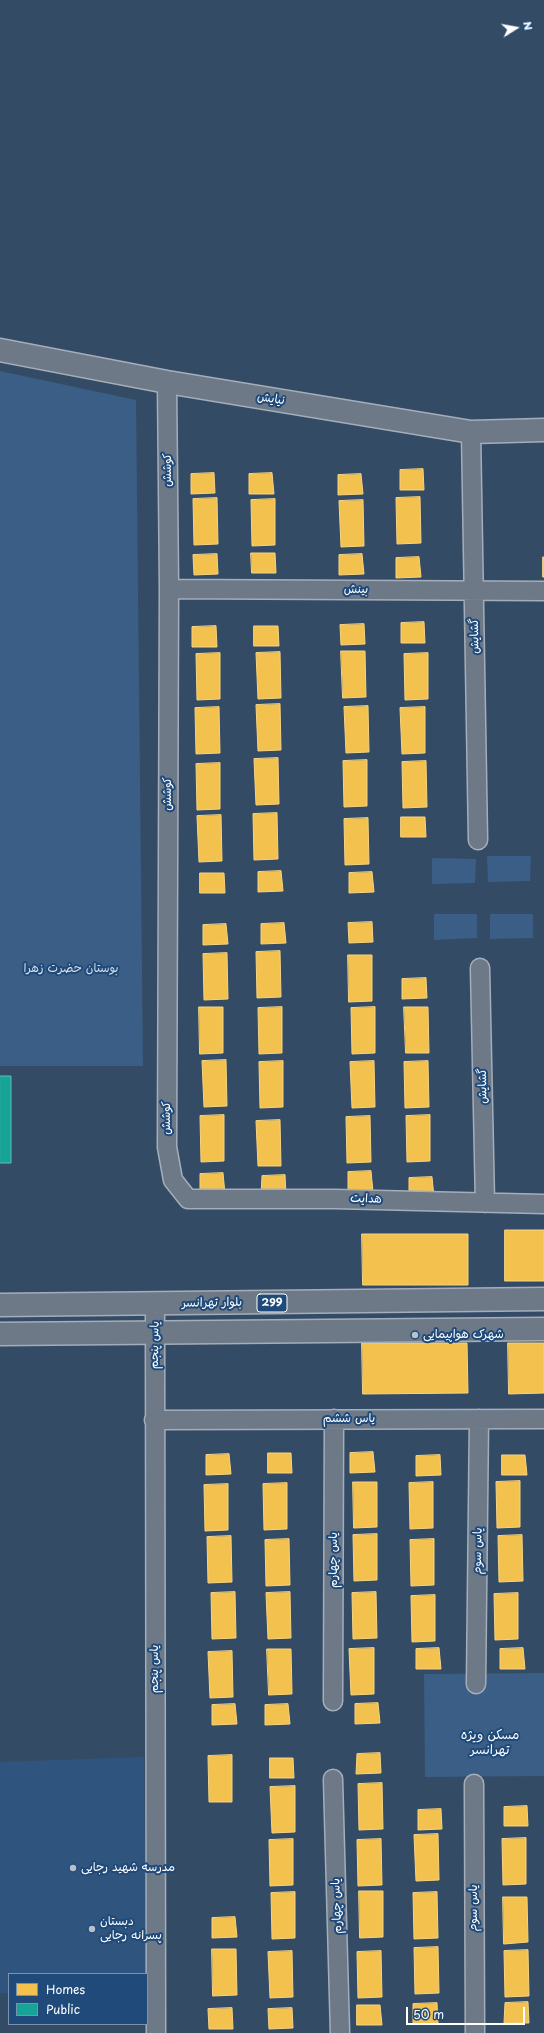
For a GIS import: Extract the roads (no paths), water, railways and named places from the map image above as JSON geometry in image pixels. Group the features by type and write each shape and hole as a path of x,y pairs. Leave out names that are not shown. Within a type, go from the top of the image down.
{"main road":[{"name":"نیایش","path":"0,350 167,382 471,432 544,430"},
{"name":"بلوار تهرانسر","path":"0,1305 544,1299"},
{"path":"0,1334 544,1329"}],"street":[{"name":"کوشش","path":"167,382 169,589 167,1147 173,1180 188,1199"},
{"name":"گشایش","path":"471,432 478,840"},
{"name":"بینش","path":"169,589 544,591"},
{"name":"گشایش","path":"480,968 484,1203"},
{"name":"هدایت","path":"188,1199 335,1198 544,1204"},
{"name":"یاس پنجم","path":"155,1304 156,2033"},
{"name":"یاس چهارم","path":"333,1701 334,1419"},
{"name":"یاس سوم","path":"476,1684 479,1419"},
{"name":"یاس ششم","path":"154,1420 544,1419"},
{"name":"یاس چهارم","path":"333,1779 340,2033"},
{"name":"یاس سوم","path":"474,1784 475,2033"}],"place":[{"name":"شهرک هواپیمایی","path":"415,1335"},
{"name":"مدرسه شهید رجایی","path":"73,1868"},
{"name":"دبستان پسرانه رجایی","path":"92,1929"}],"district":[{"name":"مسکن ویژه تهرانسر","path":"490,1742"}],"park label":[{"name":"بوستان حضرت زهرا","path":"71,969"}]}
